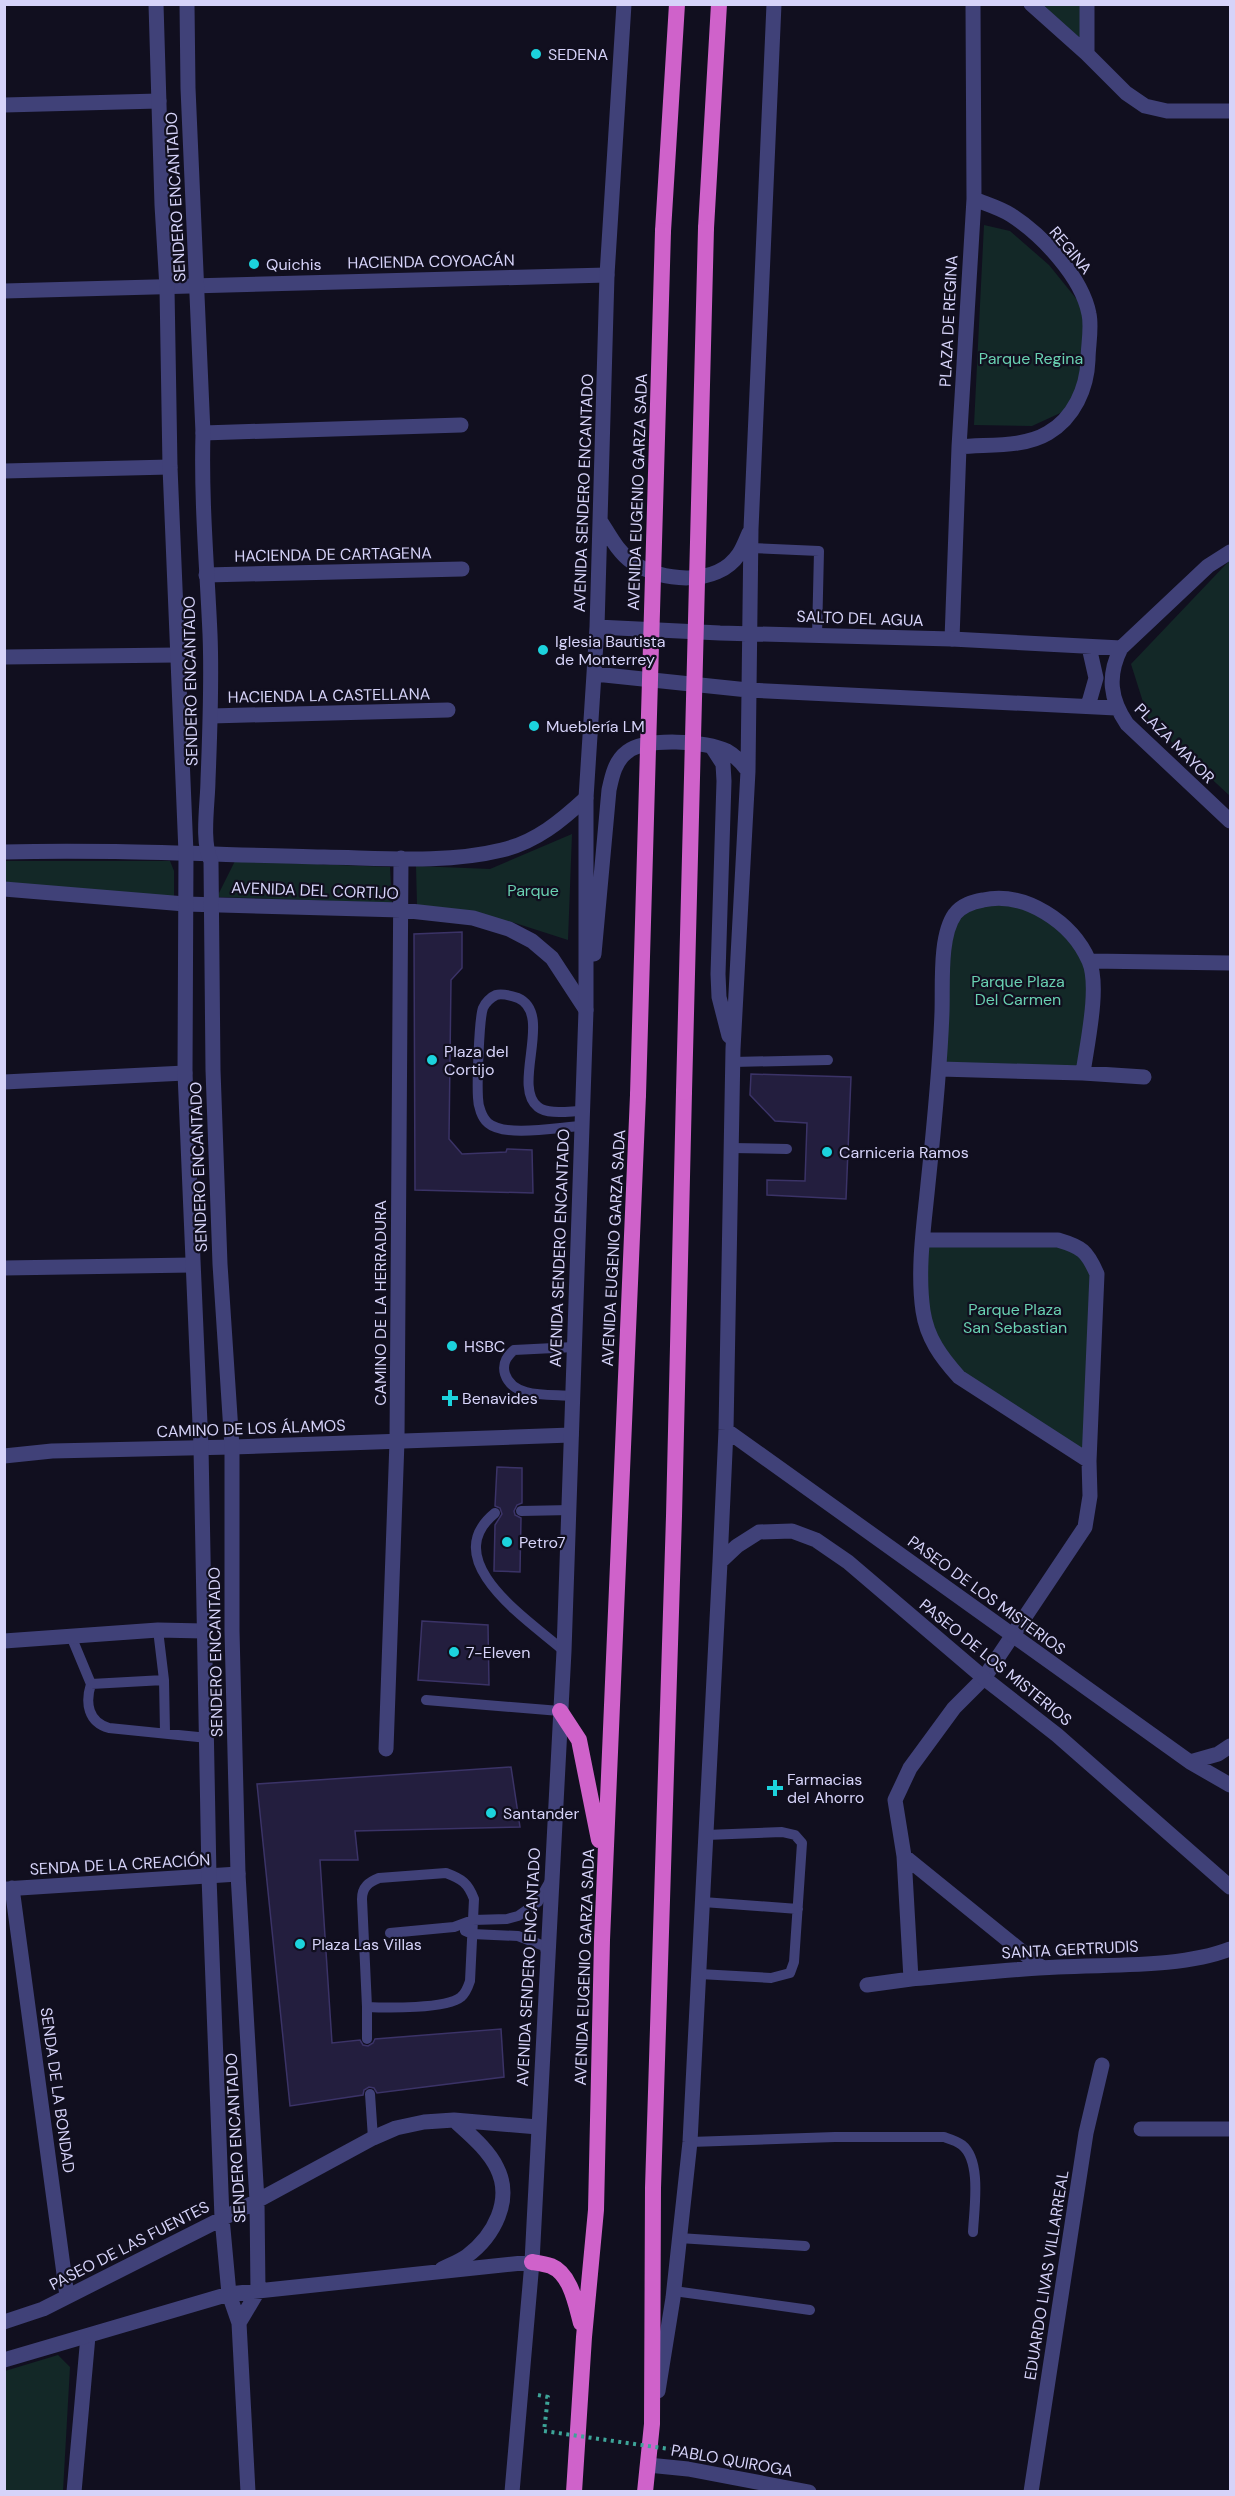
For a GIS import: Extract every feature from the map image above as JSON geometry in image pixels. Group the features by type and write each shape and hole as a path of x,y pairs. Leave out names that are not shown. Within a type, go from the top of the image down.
{"highway":[{"name":"AVENIDA EUGENIO GARZA SADA","path":"574,2492 584,2337 596,2210 604,1888 638,1095 663,231 677,4"},
{"path":"645,2492 652,2424 653,2188 674,1539 706,228 719,4"},
{"path":"560,1711 579,1740 597,1826 604,1888"},
{"path":"532,2262 551,2266 567,2280 584,2337"}],"street":[{"name":"SENDERO ENCANTADO","path":"156,4 167,288 170,467 186,853 185,1073 201,1447 209,1877 222,2218 229,2294 239,2323 248,2492"},
{"name":"SENDERO ENCANTADO","path":"187,4 188,88 203,433 202,473 210,634 208,854 212,861 213,1070 220,1264 232,1447 232,1631 238,1874 257,2201 258,2291"},
{"path":"652,2424 674,2291 690,2142 703,1902 726,1430 733,1056 748,771 751,529 774,4"},
{"name":"PLAZA DE REGINA","path":"952,639 958,447 974,199 973,4"},
{"path":"1030,4 1087,54 1126,93 1145,106 1167,111 1230,111"},
{"path":"1087,4 1087,54"},
{"name":"AVENIDA SENDERO ENCANTADO","path":"512,2492 532,2262 564,1651 586,1010 586,798 595,674 602,522 607,275 620,7"},
{"path":"4,105 159,101"},
{"name":"REGINA","path":"958,447 1031,441 1049,433 1068,417 1080,398 1087,370 1090,315 1082,291 1062,262 1034,234 1011,215 974,199"},
{"name":"HACIENDA COYOACÁN","path":"4,291 607,275"},
{"path":"203,433 461,425"},
{"path":"4,471 170,467"},
{"path":"602,522 616,547 632,562 654,573 681,578 703,577 726,566 738,555 751,529"},
{"name":"PLAZA MAYOR","path":"1230,541 1224,555 1121,648 1115,660 1112,676 1116,708 1127,724 1230,821"},
{"name":"HACIENDA DE CARTAGENA","path":"206,575 462,569"},
{"name":"SALTO DEL AGUA","path":"597,627 952,639 1121,648"},
{"path":"1088,706 1096,678 1089,647"},
{"path":"4,657 177,655"},
{"path":"595,674 748,690 1116,708"},
{"name":"HACIENDA LA CASTELLANA","path":"211,716 448,710"},
{"path":"586,1010 597,926 609,790 614,769 625,753 641,744 680,743 712,747 729,752 748,771"},
{"path":"712,747 723,764 724,781 719,997 733,1056"},
{"name":"AVENIDA DEL CORTIJO","path":"4,852 401,858 463,856 502,850 533,839 560,822 586,798"},
{"name":"CAMINO DE LA HERRADURA","path":"386,1749 397,1441 401,858"},
{"name":"AVENIDA DEL CORTIJO","path":"4,889 185,904 401,910 473,918 509,929 532,941 552,958 586,1010"},
{"path":"1083,1073 1094,985 1090,961 1073,937 1054,917 1022,901 995,897 968,903 955,914 947,935 943,960 940,1069 923,1240 921,1279 923,1312 930,1338 942,1359 959,1377 1089,1461"},
{"path":"1090,961 1230,963"},
{"path":"940,1069 1144,1077"},
{"path":"4,1082 185,1073"},
{"path":"911,1979 904,1856 895,1800 910,1768 954,1708 984,1678 1085,1527 1090,1496 1089,1461 1097,1274 1089,1255 1076,1245 1058,1240 923,1240"},
{"path":"4,1268 192,1265"},
{"name":"PASEO DE LOS MISTERIOS","path":"726,1430 1190,1762 1230,1785"},
{"name":"CAMINO DE LOS ÁLAMOS","path":"4,1456 52,1451 571,1435"},
{"name":"PASEO DE LOS MISTERIOS","path":"720,1562 736,1546 759,1532 792,1531 816,1540 848,1562 984,1678 1057,1736 1230,1887"},
{"path":"4,1641 158,1630 204,1631"},
{"path":"1190,1762 1218,1754 1230,1746"},
{"path":"904,1856 1041,1967"},
{"name":"SENDA DE LA CREACIÓN","path":"8,1888 238,1874"},
{"name":"SENDA DE LA BONDAD","path":"8,1888 67,2296"},
{"name":"SANTA GERTRUDIS","path":"867,1985 1041,1967 1179,1961 1210,1957 1230,1949"},
{"name":"EDUARDO LIVAS VILLARREAL","path":"1031,2492 1086,2133 1102,2065"},
{"path":"431,2274 466,2257 483,2241 497,2221 503,2204 504,2185 496,2167 480,2146 454,2120"},
{"name":"PASEO DE LAS FUENTES","path":"4,2322 43,2309 257,2201 373,2138 405,2126 454,2120 538,2127"},
{"path":"1141,2129 1230,2129"},
{"path":"4,2360 229,2294 532,2262"},
{"path":"239,2323 258,2291"},
{"path":"74,2492 88,2336"},
{"name":"PABLO QUIROGA","path":"648,2465 688,2469 809,2492"}],"lane":[{"path":"751,548 819,551 817,636"},
{"path":"496,995 512,995 530,1008 532,1020 529,1093 537,1106 548,1111 582,1118 515,1130 498,1129 487,1122 478,1099 482,1017 487,1001 496,995"},
{"path":"733,1056 828,1060"},
{"path":"731,1148 787,1149"},
{"path":"572,1396 518,1391 509,1384 503,1368 507,1356 514,1350 574,1347"},
{"path":"521,1511 570,1510"},
{"path":"495,1513 483,1523 477,1535 476,1554 481,1569 498,1592 564,1651"},
{"path":"158,1630 164,1680 165,1733"},
{"path":"71,1636 91,1684 88,1702 90,1714 101,1725 208,1738"},
{"path":"91,1684 164,1680"},
{"path":"426,1700 560,1711"},
{"path":"699,1974 771,1978 790,1973 794,1962 802,1843 795,1835 782,1833 706,1834"},
{"path":"367,2007 388,2009 449,2003 460,1999 467,1991 470,1981 474,1899 470,1887 462,1878 446,1873 379,1878 369,1882 364,1888 362,1899 367,2039"},
{"path":"390,1933 454,1927 473,1920 507,1919 528,1911 538,1902 551,1880"},
{"path":"703,1902 798,1910"},
{"path":"454,1927 472,1934 518,1935 544,1946 547,1954"},
{"path":"370,2094 373,2138"},
{"path":"690,2142 835,2137 944,2137 961,2144 970,2155 974,2169 973,2232"},
{"path":"679,2238 805,2246"},
{"path":"674,2291 810,2310"}],"path":[{"path":"548,2397 544,2431 675,2450"}],"green space":[{"path":"1041,5 1081,5 1081,40"},
{"name":"Parque Regina","path":"984,225 1010,231 1049,265 1083,307 1085,370 1069,409 1032,426 974,425"},
{"path":"1230,560 1230,796 1149,721 1131,664"},
{"name":"Parque","path":"572,834 568,940 512,922 417,905 416,866 490,869"},
{"path":"4,861 170,861 174,871 174,897 5,883"},
{"path":"235,861 390,867 392,903 217,897"},
{"name":"Parque Plaza Del Carmen","path":"995,897 1054,917 1090,961 1083,1073 940,1069 943,960 955,914"},
{"name":"Parque Plaza San Sebastian","path":"923,1240 1058,1240 1082,1250 1097,1274 1089,1461 959,1377 930,1338"},
{"path":"58,2355 70,2367 63,2491 5,2491 5,2371"}],"building":[{"name":"Plaza del Cortijo","path":"462,932 462,968 451,980 449,1139 462,1154 506,1152 507,1149 532,1150 533,1193 415,1190 414,934"},
{"name":"Carniceria Ramos","path":"751,1074 851,1077 846,1199 767,1195 767,1180 805,1181 807,1123 775,1121 750,1095"},
{"name":"Petro7","path":"497,1467 522,1468 522,1503 517,1505 514,1511 515,1515 521,1518 520,1572 494,1571 495,1525 502,1514 500,1508 495,1506"},
{"name":"7-Eleven","path":"422,1621 488,1625 489,1685 418,1680"},
{"name":"Plaza Las Villas","path":"511,1767 520,1827 355,1831 358,1860 320,1860 332,2043 360,2040 363,2045 368,2046 375,2039 501,2029 504,2077 377,2093 374,2088 369,2087 364,2090 363,2095 290,2106 257,1784"}],"place":[{"name":"SEDENA","path":"536,54"},
{"name":"Quichis","path":"254,264"},
{"name":"Iglesia Bautista de Monterrey","path":"543,650"},
{"name":"Mueblería LM","path":"534,726"},
{"name":"Plaza del Cortijo","path":"432,1060"},
{"name":"Carniceria Ramos","path":"827,1152"},
{"name":"HSBC","path":"452,1346"},
{"name":"Benavides","path":"450,1398"},
{"name":"Petro7","path":"507,1542"},
{"name":"7-Eleven","path":"454,1652"},
{"name":"Farmacias del Ahorro","path":"775,1788"},
{"name":"Santander","path":"491,1813"},
{"name":"Plaza Las Villas","path":"300,1944"}]}
